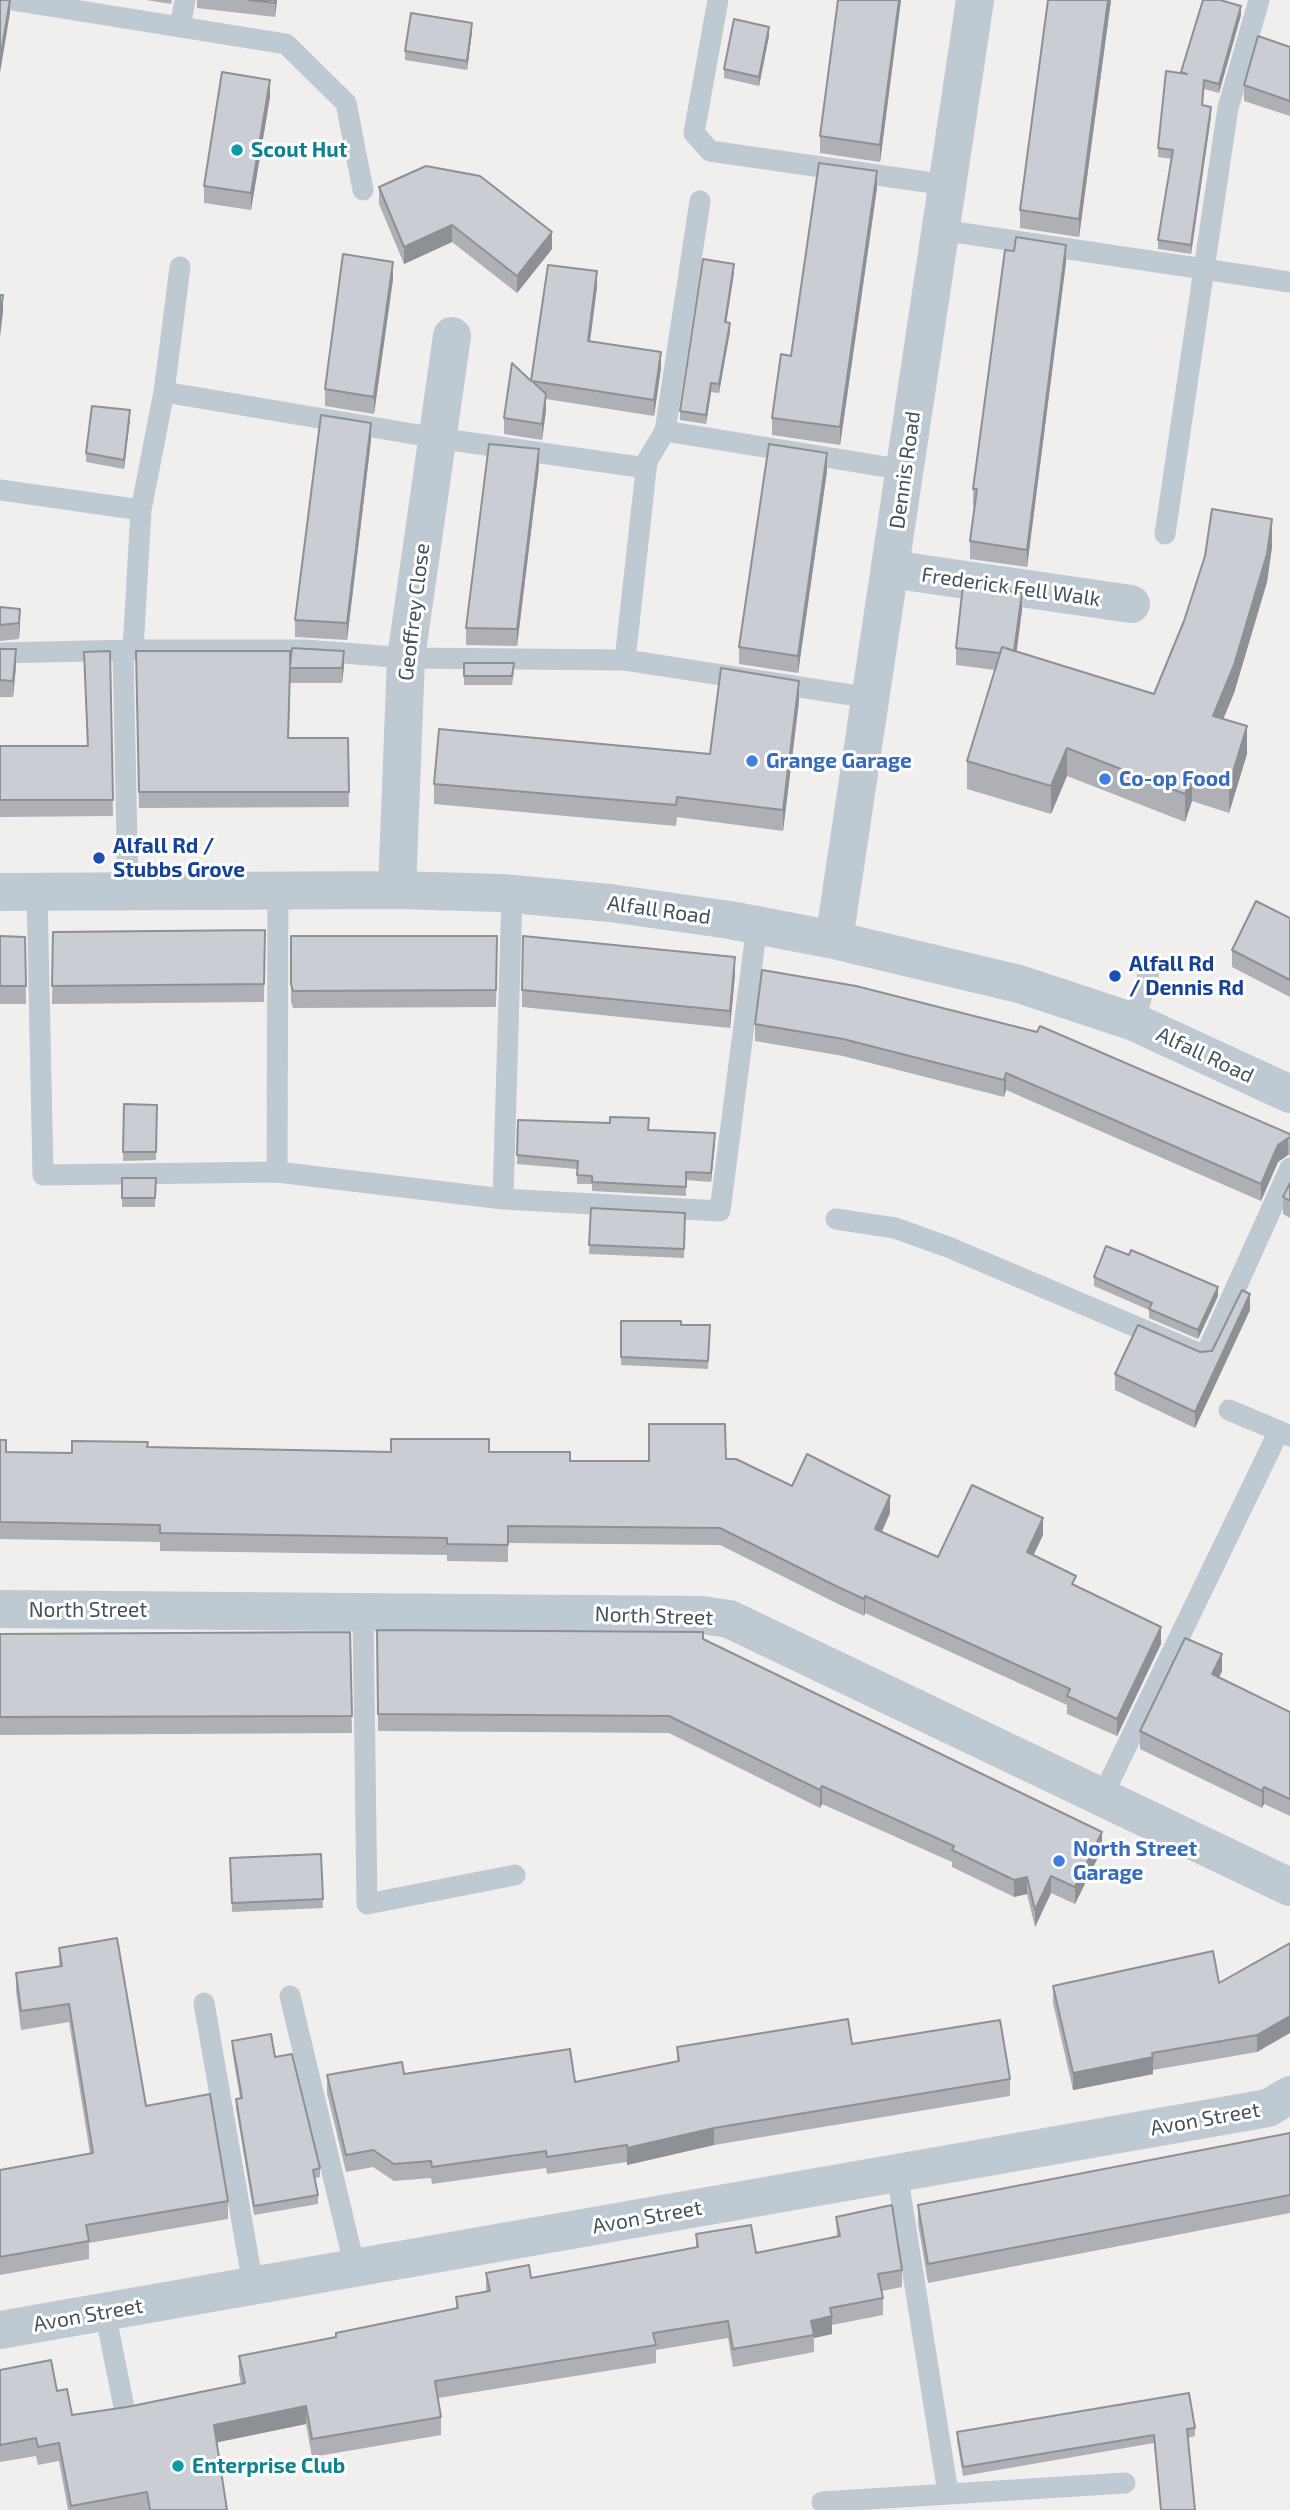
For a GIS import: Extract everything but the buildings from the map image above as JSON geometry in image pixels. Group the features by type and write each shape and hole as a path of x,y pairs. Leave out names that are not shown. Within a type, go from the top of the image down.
{"street":[{"name":"Dennis Road","path":"834,940 975,0"},
{"name":"Geoffrey Close","path":"397,890 406,658 452,336"},
{"name":"Frederick Fell Walk","path":"890,569 1131,604"},
{"name":"Alfall Road","path":"18,892 397,890 512,894 610,902 757,925 834,940 1019,984 1134,1022 1290,1094"},
{"name":"North Street","path":"0,1609 702,1615 729,1619 1290,1887"},
{"name":"Avon Street","path":"0,2330 1268,2108 1290,2095"}],"lane":[{"path":"12,0 286,44 346,103 363,190"},
{"path":"180,27 185,0"},
{"path":"718,0 694,134 710,150 947,185"},
{"path":"1165,534 1228,108 1259,0"},
{"path":"625,660 647,461 665,431 700,201"},
{"path":"941,230 1290,282"},
{"path":"128,892 128,650 141,510 164,392 180,267"},
{"path":"164,392 438,438 646,468"},
{"path":"665,431 905,470"},
{"path":"0,490 141,510"},
{"path":"0,653 305,650 406,658 625,660 871,698"},
{"path":"277,1172 278,891"},
{"path":"18,892 43,1175 277,1172 503,1199 720,1211 757,925"},
{"path":"503,1199 512,894"},
{"path":"1134,1022 1150,968"},
{"path":"836,1219 895,1228 948,1247 1205,1356 1290,1168"},
{"path":"1102,1797 1284,1434 1229,1410"},
{"path":"363,1612 366,1904 515,1875"},
{"path":"290,1996 355,2268"},
{"path":"204,2003 253,2286"},
{"path":"897,2173 948,2493"},
{"path":"105,2312 125,2412"},
{"path":"822,2502 1125,2483"}],"place":[{"name":"Scout Hut","path":"237,150"},
{"name":"Grange Garage","path":"752,761"},
{"name":"Co-op Food","path":"1105,779"},
{"name":"Alfall Rd / Stubbs Grove","path":"99,858"},
{"name":"Alfall Rd / Dennis Rd","path":"1115,976"},
{"name":"North Street Garage","path":"1059,1861"},
{"name":"Enterprise Club","path":"178,2466"}]}
